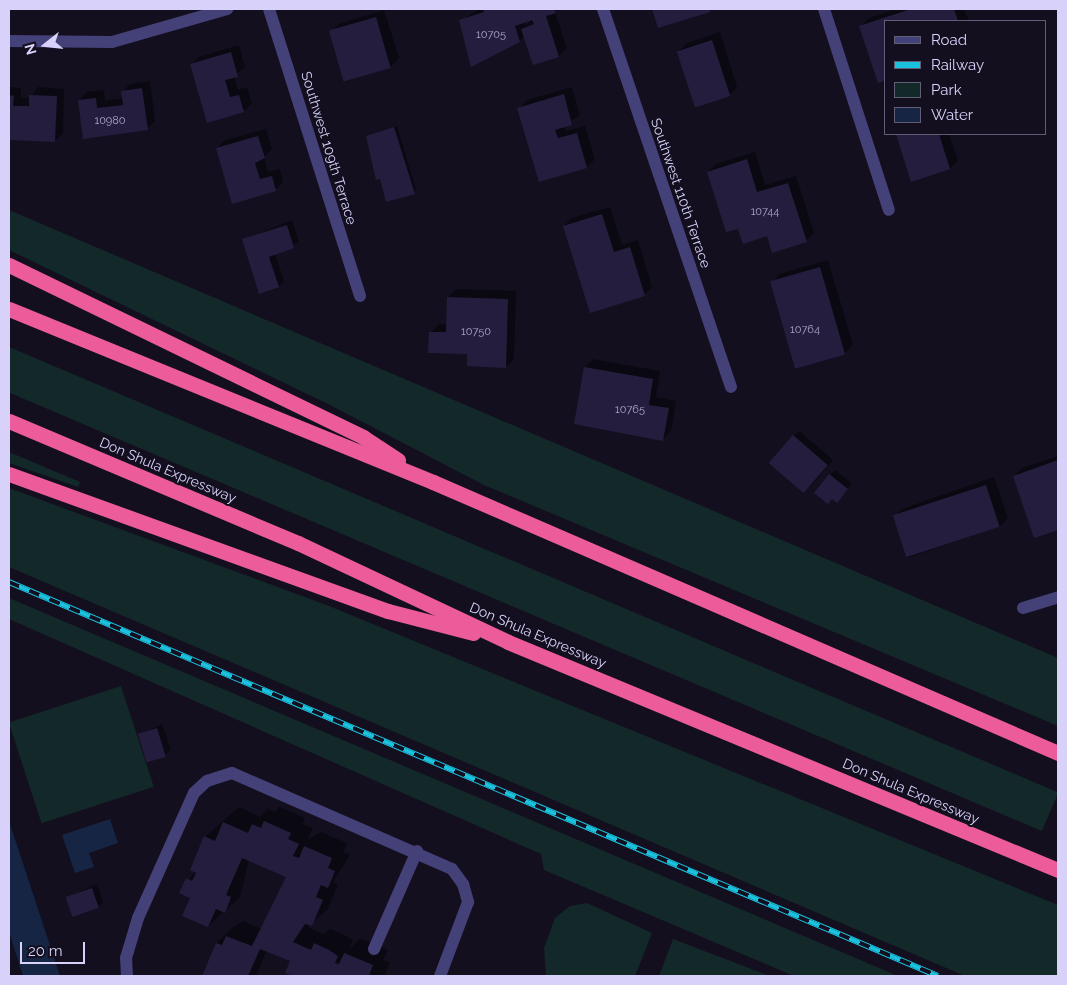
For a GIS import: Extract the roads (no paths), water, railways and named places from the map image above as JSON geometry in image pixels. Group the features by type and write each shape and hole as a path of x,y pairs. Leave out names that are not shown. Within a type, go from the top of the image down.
{"highway":[{"path":"9,265 363,437 433,482"},
{"path":"9,309 433,482 1058,754"},
{"name":"Don Shula Expressway","path":"9,421 298,543 508,642 1058,870"},
{"path":"9,474 388,612 508,642"}],"street":[{"path":"9,41 112,42 227,9"},
{"name":"Southwest 109th Terrace","path":"269,9 360,296"},
{"name":"Southwest 110th Terrace","path":"603,9 730,387"},
{"path":"824,9 889,210"},
{"path":"1023,608 1058,597"},
{"path":"127,976 128,947 148,895 194,793 213,778 238,774 416,851 452,869 463,884 468,902 440,976"},
{"path":"374,949 416,851"}],"water":[{"path":"110,819 118,843 89,853 94,867 75,873 62,835"},
{"path":"9,821 60,976 23,976 9,932"}],"railway":[{"path":"9,582 938,976"}]}
